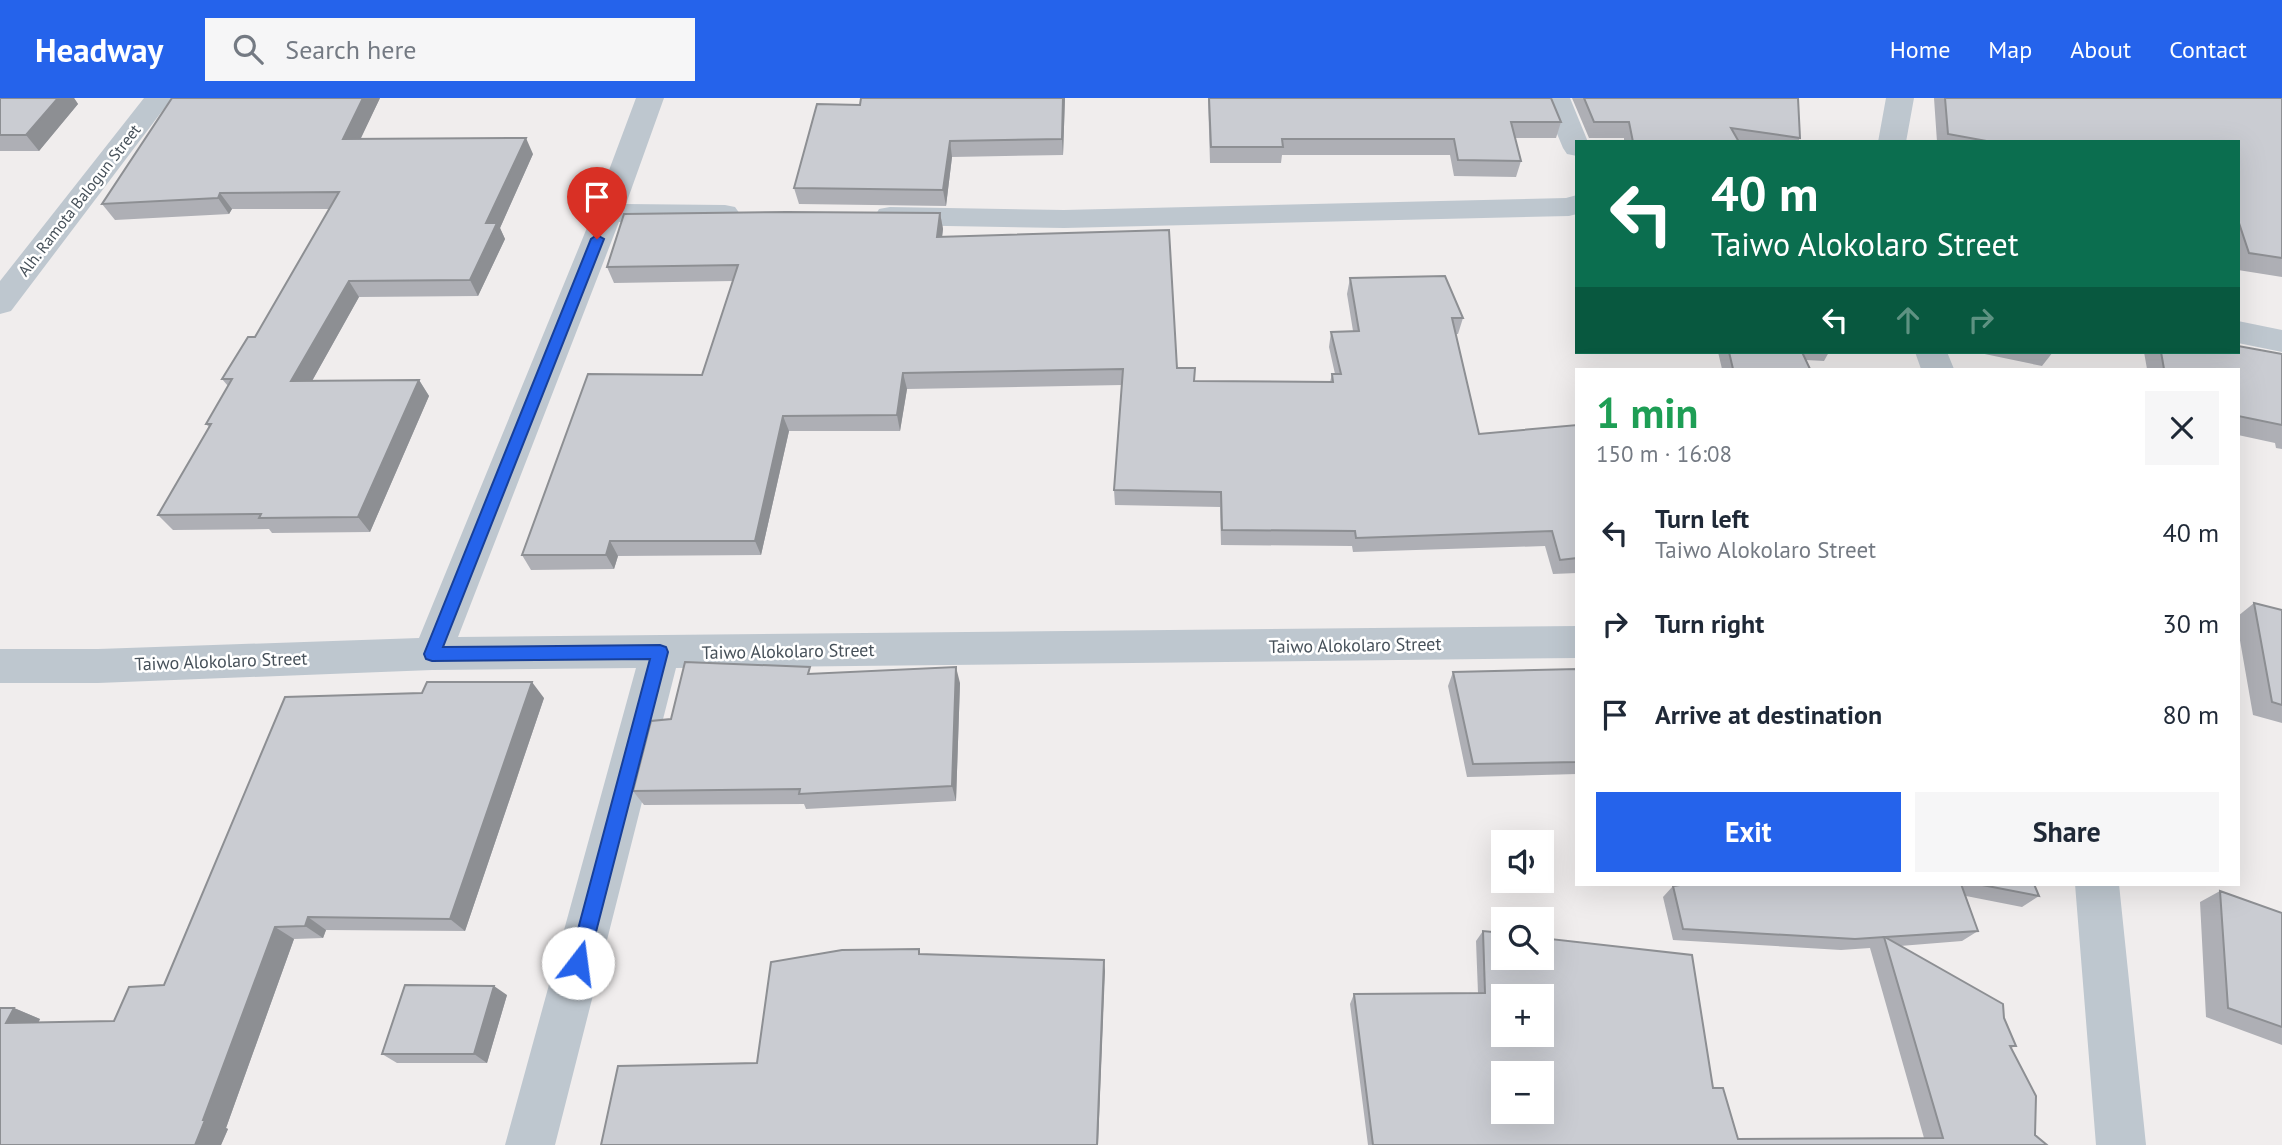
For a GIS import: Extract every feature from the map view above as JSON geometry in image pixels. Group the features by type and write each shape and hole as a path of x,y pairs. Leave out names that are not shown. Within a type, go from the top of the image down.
{"street":[{"name":"Alh. Ramota Balogun Street","path":"0,303 158,98"},
{"path":"432,654 608,213 650,98"},
{"path":"1556,98 1575,143"},
{"path":"1892,140 1900,98"},
{"path":"857,216 1064,219 1575,205"},
{"path":"608,213 746,215"},
{"path":"2240,332 2282,341"},
{"name":"Taiwo Alokolaro Street","path":"0,666 111,666 432,654 1575,642"},
{"path":"530,1145 660,652"},
{"path":"2098,886 2121,1145"}],"building":[{"path":"0,98 58,98 26,135 0,135"},
{"path":"172,98 363,98 343,139 526,138 486,223 497,223 470,280 349,281 291,381 419,380 358,517 158,515 211,424 206,424 232,379 222,379 248,337 255,337 339,192 220,193 218,198 102,204"},
{"path":"861,98 1063,98 1062,139 950,141 943,190 794,188 817,104 860,105"},
{"path":"1209,98 1551,98 1561,122 1511,122 1521,161 1458,160 1454,139 1282,139 1283,147 1211,147"},
{"path":"1584,98 1798,98 1800,138 1731,128 1738,140 1633,140 1629,122 1594,122"},
{"path":"1945,98 2282,98 2282,258 2249,253 2240,226 2240,140 1981,140 1948,134"},
{"path":"940,213 937,237 1169,230 1177,368 1195,368 1194,381 1333,382 1332,374 1341,374 1331,332 1359,331 1350,278 1445,276 1463,318 1452,318 1479,434 1575,425 1575,558 1560,560 1552,531 1356,538 1355,531 1222,530 1221,492 1114,490 1123,369 903,373 897,415 783,416 755,541 610,541 606,555 522,555 588,374 702,375 738,265 607,267 624,214"},
{"path":"2240,346 2282,354 2282,425 2240,416 2240,368 2164,368 2161,354 2240,354"},
{"path":"1729,354 1803,354 1810,368 1733,368"},
{"path":"2254,603 2282,610 2282,705 2272,702"},
{"path":"685,662 810,667 808,674 956,667 952,786 799,794 800,789 633,791 651,721 671,719"},
{"path":"1575,669 1575,762 1473,764 1453,672"},
{"path":"427,682 532,682 450,919 308,917 305,926 275,927 195,1145 0,1145 0,1008 14,1008 6,1023 114,1021 129,987 164,985 285,697 422,693"},
{"path":"1673,886 1962,886 1978,931 1885,937 2003,1004 2004,1018 2016,1046 2010,1046 2036,1096 2035,1135 2047,1145 1373,1145 1354,994 1485,993 1483,931 1491,932 1491,970 1554,970 1554,939 1692,955 1713,1088 1723,1088 1738,1139 1943,1138 1884,937 1855,939 1683,929"},
{"path":"1987,886 2035,886 2039,896"},
{"path":"2220,891 2282,913 2282,1027 2228,1008"},
{"path":"919,949 919,954 1104,960 1097,1145 601,1145 618,1066 757,1063 771,962 842,950"},
{"path":"405,985 494,986 474,1054 382,1054"}],"route":[{"path":"578,963 660,652 432,654 597,239"}]}
